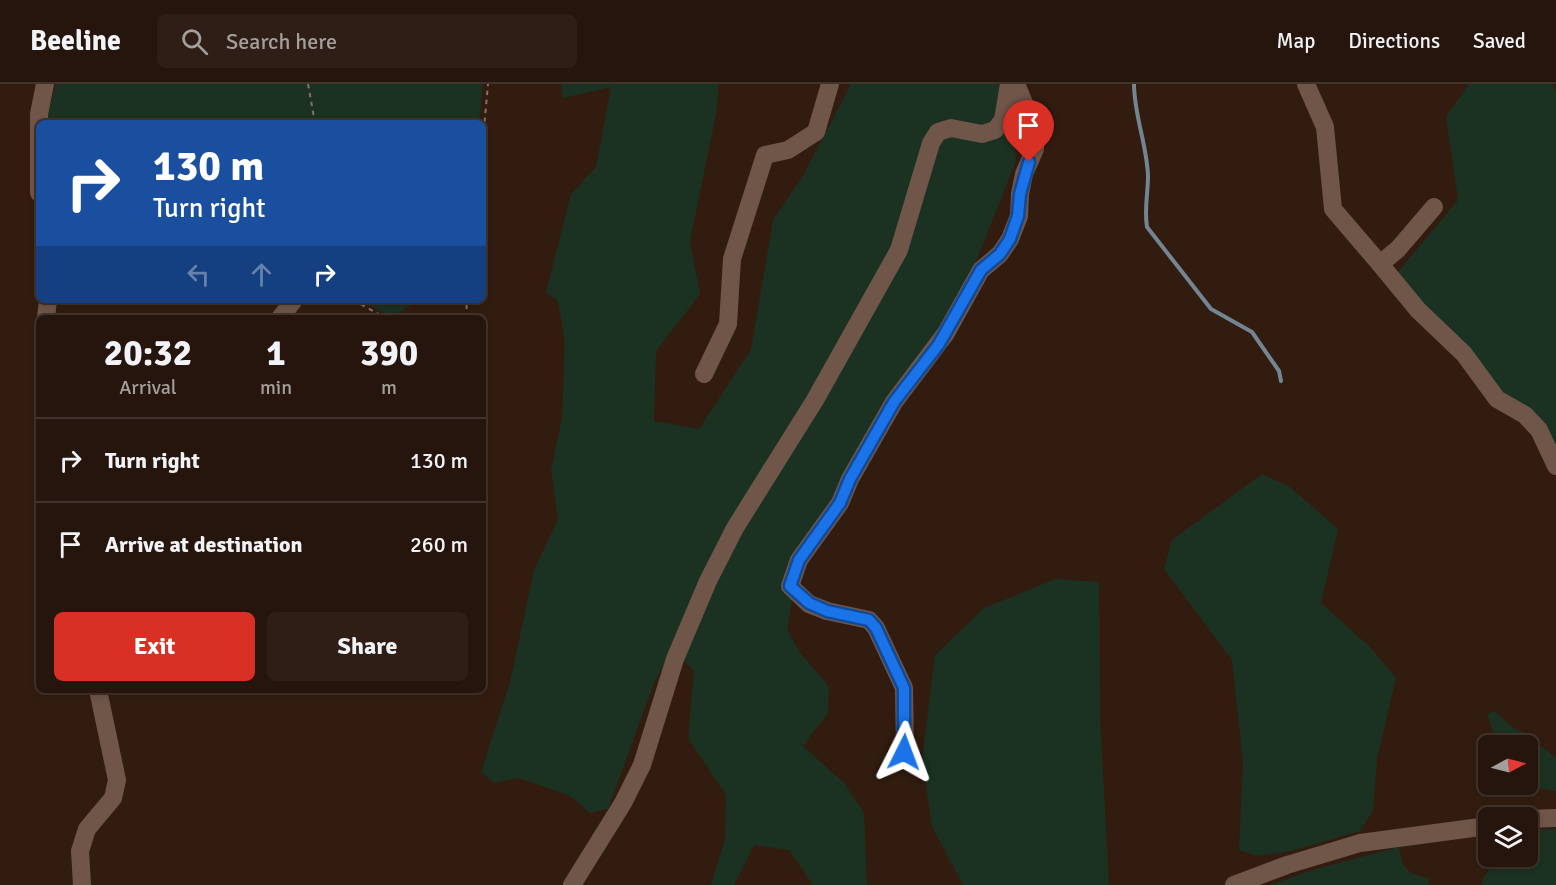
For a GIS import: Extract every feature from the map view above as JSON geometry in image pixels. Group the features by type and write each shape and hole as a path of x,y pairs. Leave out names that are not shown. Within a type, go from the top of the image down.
{"street":[{"path":"39,120 45,84"},
{"path":"704,374 729,324 732,259 765,155 788,150 816,132 830,84"},
{"path":"572,885 623,803 642,765 675,659 708,581 735,528 815,400 899,250 931,144 938,132 951,128 982,134 995,130 1003,120 1009,84"},
{"path":"904,752 904,688 876,628 869,620 827,611 809,603 790,586 791,577 799,560 840,503 850,479 894,402 946,333 981,270 1000,254 1010,239 1018,216 1024,174 1035,149 1036,131 1016,84"},
{"path":"1306,84 1325,127 1333,209 1418,310 1464,354 1497,399 1525,415 1539,430 1556,466"},
{"path":"1380,264 1398,249 1434,207"},
{"path":"282,315 292,303"},
{"path":"82,885 80,851 87,829 113,798 117,780 99,693"},
{"path":"1538,819 1556,818"},
{"path":"1234,885 1287,865 1360,843 1478,827"}],"path":[{"path":"308,84 314,120"},
{"path":"485,120 488,84"},
{"path":"358,303 380,315"}],"green space":[{"path":"56,84 483,84 479,120 46,120"},
{"path":"561,84 719,84 716,114 690,241 700,294 656,351 654,421 699,429 751,350 773,220 804,174 851,84 1002,84 1013,110 1016,161 971,274 798,566 787,630 799,651 829,687 828,713 803,746 844,783 864,813 867,885 813,885 789,850 754,845 734,885 711,885 725,839 726,795 688,738 694,671 673,649 654,683 608,809 590,813 570,796 519,778 494,783 481,772 510,682 534,570 558,519 551,470 562,418 565,341 558,301 546,292 571,194 596,167 611,87 563,98"},
{"path":"1469,84 1552,84 1556,91 1556,450 1538,419 1440,342 1398,272 1458,200 1446,117"},
{"path":"367,303 415,303 394,315 388,315"},
{"path":"1262,474 1290,487 1338,529 1321,603 1369,646 1396,678 1377,759 1373,810 1360,831 1291,851 1258,856 1239,850 1243,762 1232,660 1164,569 1172,540"},
{"path":"1056,579 1099,582 1100,715 1109,885 963,885 932,826 922,760 935,655 984,608"},
{"path":"1495,711 1513,728 1528,735 1494,735 1487,715"},
{"path":"1538,743 1556,758 1556,791 1538,788"},
{"path":"1556,829 1556,885 1481,885 1492,867 1538,867 1538,830"},
{"path":"1399,847 1407,869 1428,878 1429,885 1271,885 1312,870"}],"waterway":[{"path":"1134,84 1147,164 1147,227 1211,309 1252,332 1279,371 1281,381"}],"route":[{"path":"904,752 906,714 904,688 882,637 869,620 827,611 809,603 790,586 791,577 799,560 840,503 850,479 894,402 939,344 981,270 1000,254 1010,239 1018,216 1024,174 1029,162"}]}
